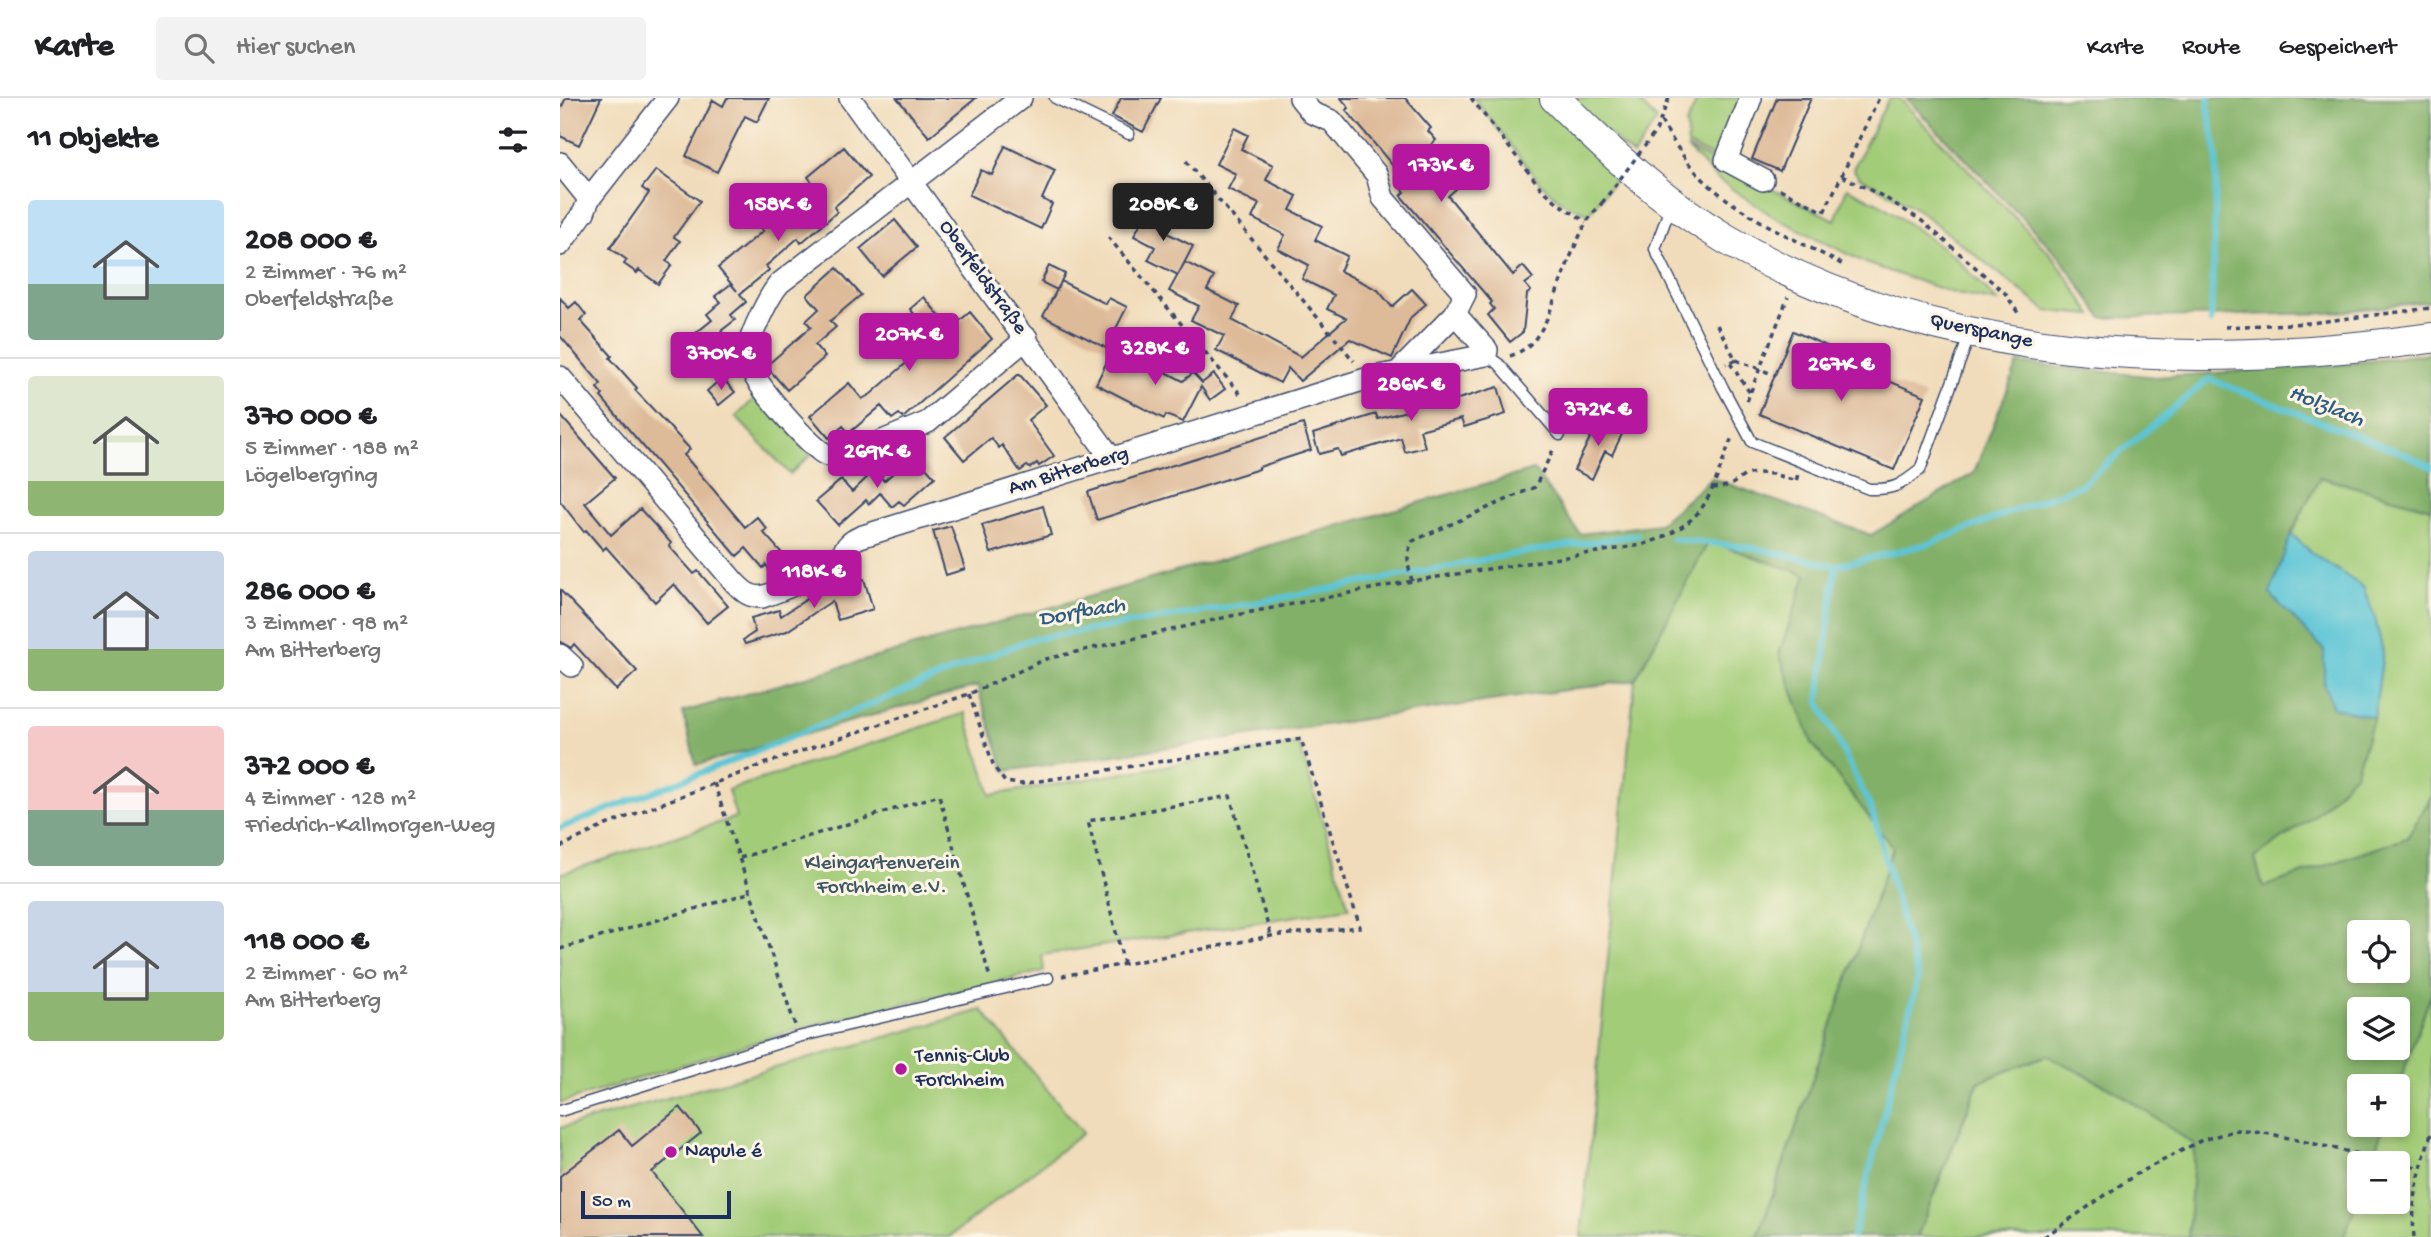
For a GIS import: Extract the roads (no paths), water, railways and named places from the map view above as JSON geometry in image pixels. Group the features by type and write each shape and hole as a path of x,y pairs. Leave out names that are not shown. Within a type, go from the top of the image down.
{"main road":[{"name":"Querspange","path":"1555,98 1630,170 1726,238 1808,282 1888,311 1970,334 2059,348 2149,355 2347,350 2431,338"}],"street":[{"path":"560,244 589,199 668,98"},
{"name":"Oberfeldstraße","path":"850,98 1027,338 1112,459"},
{"path":"1021,98 790,274 774,290 767,302 747,356 748,366 756,380 819,451 830,457 844,457 928,422 1027,338"},
{"path":"1300,98 1312,113 1332,121 1377,175 1383,198 1465,294 1455,314 1400,370"},
{"path":"1751,98 1726,160 1763,180"},
{"path":"560,163 589,199"},
{"path":"1455,314 1487,350 1486,355"},
{"name":"Am Bitterberg","path":"560,377 735,583 753,597 772,594 824,570 832,565 845,546 860,537 1369,378 1486,355"}],"lane":[{"path":"1055,98 1129,134"},
{"path":"1675,204 1667,216 1655,249 1752,442 1870,489 1888,489 1906,481 1920,470 1970,334"},
{"path":"1486,355 1499,364 1560,435"},
{"path":"560,1111 798,1037 1048,978"}],"water":[{"path":"2291,534 2313,554 2363,587 2375,618 2383,652 2374,717 2333,708 2324,682 2324,650 2270,594"}],"waterway":[{"path":"2209,98 2208,107 2217,156 2211,322"},
{"name":"Holzlach","path":"1673,539 1754,548 1836,566 1928,544 2081,485 2209,379 2407,455 2431,467"},
{"name":"Dorfbach","path":"560,828 1028,640 1249,604 1525,552 1638,535"},
{"path":"1836,566 1819,702 1872,811 1918,978 1853,1237"}],"place":[{"name":"Tennis-Club Forchheim","path":"901,1069"},
{"name":"Napule é","path":"671,1152"}],"park label":[{"name":"Kleingartenverein Forchheim e.V.","path":"882,876"}]}
